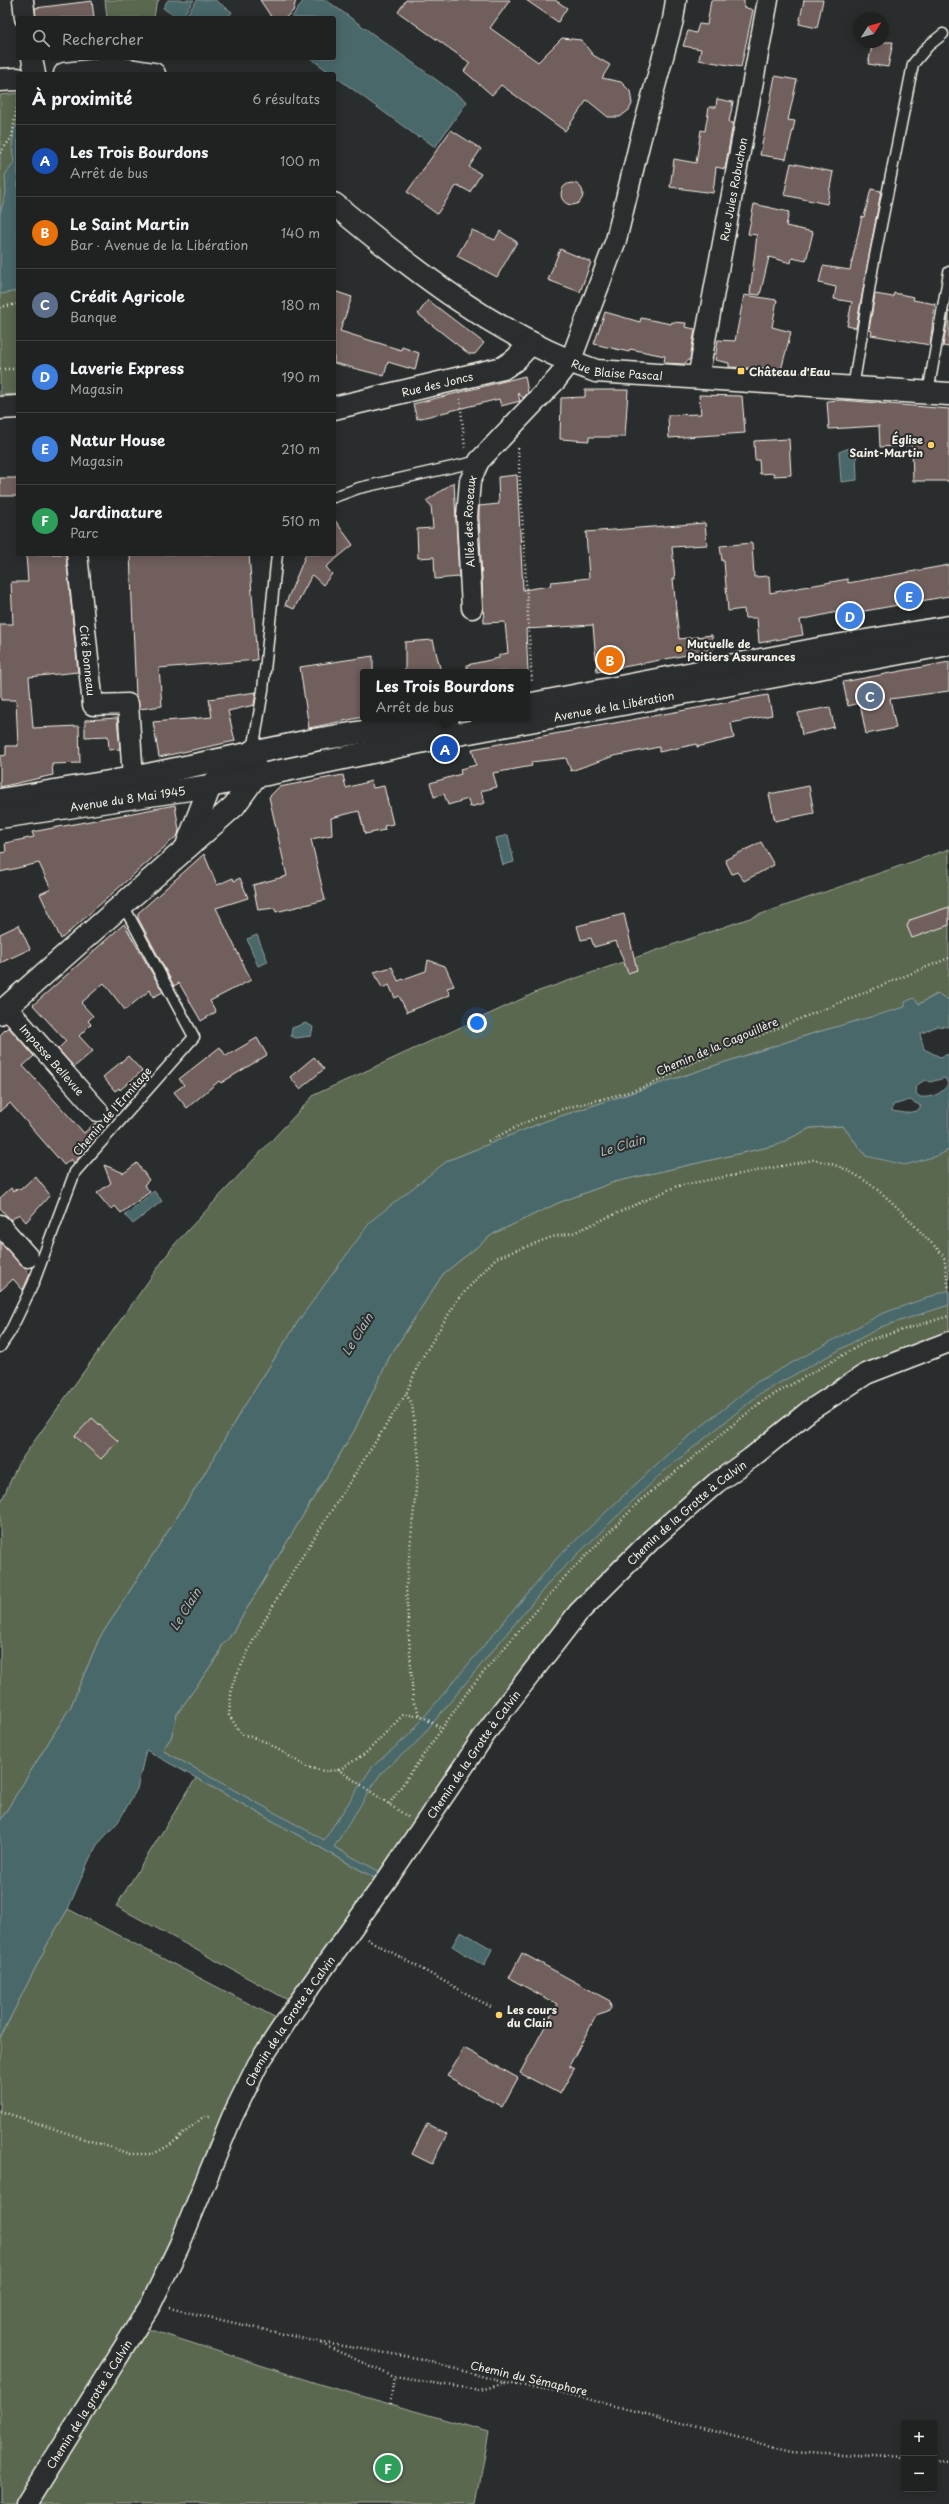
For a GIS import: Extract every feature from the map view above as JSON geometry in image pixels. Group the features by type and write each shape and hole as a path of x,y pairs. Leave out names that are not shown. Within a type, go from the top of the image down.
{"main road":[{"path":"82,72 117,68 142,72"},
{"path":"0,80 16,79"},
{"name":"Rue Blaise Pascal","path":"336,206 409,266 531,343 570,362 596,371 939,393"},
{"name":"Rue des Joncs","path":"336,408 503,368 516,360 531,343"},
{"path":"0,408 16,407"},
{"name":"Avenue de la Libération","path":"530,713 945,636"},
{"name":"Avenue de la Libération","path":"530,704 617,697"},
{"name":"Avenue de la Libération","path":"256,777 406,735 441,721"},
{"name":"Avenue de la Libération","path":"253,751 406,735 484,721"},
{"path":"3,1010 187,845 234,806 256,777 253,751"},
{"path":"187,845 210,786 253,751"},
{"name":"Avenue du 8 Mai 1945","path":"0,800 133,778 253,751"},
{"name":"Avenue du 8 Mai 1945","path":"0,817 210,786 256,777"}],"street":[{"path":"23,0 25,16"},
{"path":"473,462 517,423 557,379 570,362 616,240 640,141 673,20 676,0"},
{"name":"Rue Jules Robuchon","path":"698,378 768,0"},
{"path":"32,60 34,72"},
{"name":"Allée des Roseaux","path":"472,608 467,517 468,492 473,462"},
{"name":"Cité Bonneau","path":"77,556 93,705 128,704 133,778"},
{"name":"Impasse Bellevue","path":"3,1010 98,1111"},
{"path":"0,1225 28,1257"},
{"name":"Chemin de la Grotte à Calvin","path":"151,2304 179,2246 232,2117 258,2064 297,2005 351,1930 492,1724 578,1613 652,1539 716,1482 751,1458 809,1411 866,1374 949,1342"},
{"name":"Chemin de la grotte à Calvin","path":"26,2504 151,2304"}],"lane":[{"path":"853,388 873,266 913,64 928,46 943,34"},
{"path":"939,393 949,272"},
{"path":"336,496 359,488 409,478 473,462"},
{"path":"253,751 263,690 277,556"},
{"name":"Chemin de l'Ermitage","path":"0,1347 10,1332 33,1284 75,1172 194,1037 122,903"}],"path":[{"path":"0,153 12,137 16,112"},
{"path":"0,307 16,304"},
{"path":"0,369 16,369"},
{"path":"458,379 473,462"},
{"path":"517,423 528,669"},
{"name":"Chemin de la Cagouillère","path":"488,1141 545,1114 611,1096 671,1076 682,1068 949,958"},
{"path":"442,1729 420,1715 403,1715 366,1753 339,1770 324,1771 307,1767 264,1741 242,1734 229,1715 232,1684 254,1639 293,1571 406,1394 419,1363 458,1299 496,1258 552,1237 573,1233 677,1186 814,1160 830,1162 853,1174 896,1205 944,1257 945,1279 949,1287"},
{"path":"406,1394 412,1404 419,1459 406,1587 413,1701 420,1715"},
{"path":"339,1770 423,1826"},
{"path":"351,1930 491,2007"},
{"path":"0,2111 108,2145 130,2154 153,2154 170,2145 202,2118 220,2113 232,2117"},
{"name":"Chemin du Sémaphore","path":"151,2304 318,2342 417,2358 506,2383 556,2391 791,2451 901,2458"},
{"path":"318,2342 394,2377 480,2390 506,2383"},
{"path":"390,2404 394,2377"},
{"path":"937,2460 949,2460"}],"green space":[{"path":"105,0 159,0 156,5 154,16 107,16"},
{"path":"16,93 16,394 0,395 0,95"},
{"path":"949,849 949,1000 937,994 919,1004 811,1034 546,1121 447,1161 299,1320 238,1416 202,1478 99,1639 71,1706 0,1821 0,1504 18,1464 174,1245 314,1095 539,991"},
{"path":"843,1126 866,1156 936,1156 949,1150 949,1342 809,1411 578,1613 388,1878 162,1750 171,1738 177,1714 219,1654 222,1645 229,1638 354,1431 390,1356 443,1274 493,1234 558,1203 614,1182 777,1145 810,1128"},
{"path":"196,1778 380,1881 297,2005 116,1906"},
{"path":"68,1909 286,2023 139,2326 319,2384 489,2432 476,2504 0,2504 0,2038 49,1941"}],"water":[{"path":"168,0 194,0 182,16 174,16 163,8"},
{"path":"197,0 215,0 232,12 229,16 185,16"},
{"path":"304,0 326,0 467,102 435,147 420,136 418,137 336,77 336,72 329,72 313,60 336,60 336,16 292,16"},
{"path":"16,126 16,291 0,294 0,213 6,193 5,175 14,163 12,148 14,128"},
{"path":"852,447 856,450 857,480 841,482 839,452"},
{"path":"508,835 514,862 503,865 496,838"},
{"path":"257,935 268,962 258,966 247,939"},
{"name":"Le Clain","path":"938,994 949,1000 949,1027 937,1026 920,1034 924,1049 940,1057 949,1054 949,1150 936,1156 905,1165 866,1156 843,1126 810,1128 777,1145 614,1182 558,1203 493,1234 443,1274 390,1356 354,1431 229,1638 222,1645 219,1654 177,1714 171,1738 162,1750 324,1840 372,1767 409,1735 557,1558 672,1450 757,1382 881,1314 949,1290 949,1305 881,1327 761,1393 663,1472 551,1580 417,1742 381,1773 334,1847 384,1874 380,1881 146,1750 137,1789 118,1822 97,1845 68,1909 49,1941 0,2038 0,1821 71,1706 99,1639 202,1478 238,1416 299,1320 371,1221 447,1161 546,1121 811,1034 905,1007 905,1002 914,998 919,1004","holes":["945,1078 948,1084 940,1093 929,1097 920,1097 916,1093 917,1085 925,1080 930,1082","910,1100 921,1106 917,1111 905,1113 892,1111 893,1105"]},
{"path":"306,1023 313,1027 311,1036 296,1038 291,1036 292,1028"},
{"path":"154,1191 162,1201 133,1224 125,1215"},
{"path":"461,1931 492,1949 484,1966 452,1946"}],"building":[{"path":"260,0 296,0 293,11 287,16 271,16"},
{"path":"406,0 510,0 490,28 538,62 562,38 581,40 593,55 610,65 602,78 621,82 630,91 632,104 629,110 620,117 608,117 587,100 565,131 501,85 492,95 464,71 470,63 398,12"},
{"path":"526,0 555,0 567,8 558,22"},
{"path":"711,0 744,0 744,7 753,10 741,67 699,60 701,49 683,46 688,31 696,33 699,24 707,25"},
{"path":"804,0 823,0 817,28 799,24"},
{"path":"92,1 94,16 36,16 35,8"},
{"path":"889,42 893,42 888,67 868,64 872,48 889,48"},
{"path":"775,76 797,80 788,120 795,121 786,159 760,155"},
{"path":"717,99 733,102 729,122 733,123 725,169 716,167 713,193 670,187 674,159 696,163 701,130 705,131 709,107 716,107"},
{"path":"451,130 481,149 469,167 481,174 470,192 457,185 437,214 407,192"},
{"path":"791,163 833,172 827,204 784,195"},
{"path":"572,183 580,186 583,194 580,202 572,205 564,202 561,194 564,186"},
{"path":"871,189 881,191 856,328 847,326 852,302 834,299 836,287 819,283 823,266 850,270 862,216 864,217"},
{"path":"754,204 789,212 786,226 813,232 806,261 792,258 791,263 769,257 760,295 750,294 757,235 748,234"},
{"path":"472,230 495,240 500,231 517,242 497,277 457,256"},
{"path":"560,249 591,262 580,292 548,280"},
{"path":"336,292 352,297 340,331 401,350 402,347 419,353 415,370 388,362 384,376 336,364"},
{"path":"894,293 914,297 913,300 935,304 930,345 871,335 872,331 869,330 875,294 893,297"},
{"path":"744,295 777,300 772,327 791,332 781,370 729,367 729,363 715,360 718,340 735,341"},
{"path":"428,300 484,343 475,354 469,354 418,314"},
{"path":"949,311 949,347 943,346"},
{"path":"605,312 640,322 641,318 671,324 672,322 686,323 685,327 695,329 690,359 684,364 664,363 665,356 630,349 629,352 594,344"},
{"path":"525,376 528,393 523,398 518,393 520,401 501,406 499,399 417,419 413,404"},
{"path":"585,390 628,390 625,437 589,437 589,441 560,439 561,398 585,397"},
{"path":"699,395 742,396 745,433 669,438 668,415 701,414"},
{"path":"841,400 949,409 949,481 913,481 912,445 880,447 879,426 829,429 827,401"},
{"path":"789,439 791,475 774,476 774,473 760,474 759,460 755,460 754,441"},
{"path":"517,475 523,590 550,586 551,582 589,578 586,532 705,523 707,545 672,547 675,579 673,579 679,639 712,635 713,650 597,672 593,625 526,629 528,669 467,669 467,665 499,658 499,655 508,653 505,622 484,623 479,506 499,504 498,477"},
{"path":"0,478 16,478 16,496 0,496"},
{"path":"454,482 459,577 435,579 434,557 418,558 417,529 433,528 431,505 426,501"},
{"path":"336,522 353,545 326,567 332,574 323,585 312,575 294,609 285,605 305,556 336,556"},
{"path":"752,543 754,577 769,576 770,593 848,579 848,583 949,565 949,596 859,612 860,623 843,625 842,611 800,620 803,635 759,643 757,618 745,618 744,609 728,611 724,561 722,561 720,546"},
{"path":"26,556 66,556 78,672 29,677 33,728 79,726 80,763 52,764 53,775 0,787 0,756 6,755 6,746 18,746 16,700 1,700 0,624 13,624 11,582 28,582"},
{"path":"130,556 249,556 257,660 159,668 162,706 140,709 136,696"},
{"path":"433,640 440,669 405,669 405,642"},
{"path":"373,656 373,669 360,669 360,718 309,728 300,667"},
{"path":"949,662 949,691 890,699 896,728 866,734 860,703 848,706 843,682"},
{"path":"256,692 254,705 228,711 235,741 159,757 153,722 212,717 209,699"},
{"path":"768,695 772,715 731,723 734,738 697,747 697,744 659,752 659,747 614,756 571,771 566,758 531,762 532,766 493,773 497,787 481,791 485,803 470,807 468,799 448,805 444,794 434,797 430,783 461,774 460,769 476,765 472,749"},
{"path":"830,707 834,727 802,735 798,713"},
{"path":"117,718 120,749 109,750 108,736 85,737 85,720"},
{"path":"343,775 346,788 371,781 373,788 384,786 393,824 384,826 385,830 365,834 359,811 331,818 332,835 311,839 325,900 276,912 275,908 258,910 253,885 287,876 269,797 279,787"},
{"path":"809,786 814,813 775,821 769,794"},
{"path":"175,805 179,830 178,835 61,939 40,894 51,889 39,863 0,872 0,853 6,852 5,843 34,837 32,832"},
{"path":"761,842 774,865 744,881 737,872 732,874 725,860"},
{"path":"204,854 217,885 233,878 234,881 240,878 248,898 216,908 251,980 210,1001 216,1012 201,1021 179,983 174,986 138,918 138,913"},
{"path":"949,907 949,925 912,938 907,926 910,920"},
{"path":"624,914 637,970 628,973 616,941 594,947 591,938 581,940 577,926"},
{"path":"124,924 163,992 153,997 150,990 125,1010 104,983 81,1003 93,1016 88,1021 91,1024 79,1036 93,1051 74,1067 58,1049 66,1041 33,1005"},
{"path":"19,925 30,949 0,963 0,934"},
{"path":"428,960 445,966 454,986 447,988 450,995 407,1012 399,996 395,998 389,985 382,988 374,972 392,967 398,981 426,971"},
{"path":"8,1027 34,1056 23,1066 84,1133 95,1123 102,1132 74,1163 71,1159 64,1165 10,1103 0,1112 0,1035"},
{"path":"257,1038 267,1055 221,1083 219,1081 187,1108 174,1092 184,1085 179,1079 220,1047 226,1056"},
{"path":"128,1056 142,1071 120,1090 119,1088 115,1091 103,1077"},
{"path":"314,1057 324,1069 300,1089 290,1077"},
{"path":"137,1163 149,1180 144,1185 150,1192 121,1213 115,1206 111,1210 97,1193 111,1183 104,1165 124,1173"},
{"path":"35,1176 50,1195 26,1222 19,1214 11,1220 0,1208 0,1198 11,1188 13,1191 18,1188 20,1190"},
{"path":"0,1242 30,1274 23,1290 13,1279 0,1291"},
{"path":"92,1418 118,1441 101,1459 75,1436"},
{"path":"522,1953 610,2001 611,2008 608,2012 596,2016 569,2066 574,2069 560,2094 520,2073 557,2004 509,1978"},
{"path":"464,2048 518,2078 502,2107 447,2076"},
{"path":"427,2124 447,2134 432,2164 412,2154"}],"place":[{"name":"Château d'Eau","path":"741,371"},
{"name":"Église Saint-Martin","path":"931,445"},
{"name":"Natur House","path":"909,596"},
{"name":"Laverie Express","path":"850,616"},
{"name":"Mutuelle de Poitiers Assurances","path":"679,649"},
{"name":"Le Saint Martin","path":"610,660"},
{"name":"Crédit Agricole","path":"870,696"},
{"name":"Les Trois Bourdons","path":"445,749"},
{"name":"Les cours du Clain","path":"499,2015"},
{"name":"Jardinature","path":"388,2468"}]}
